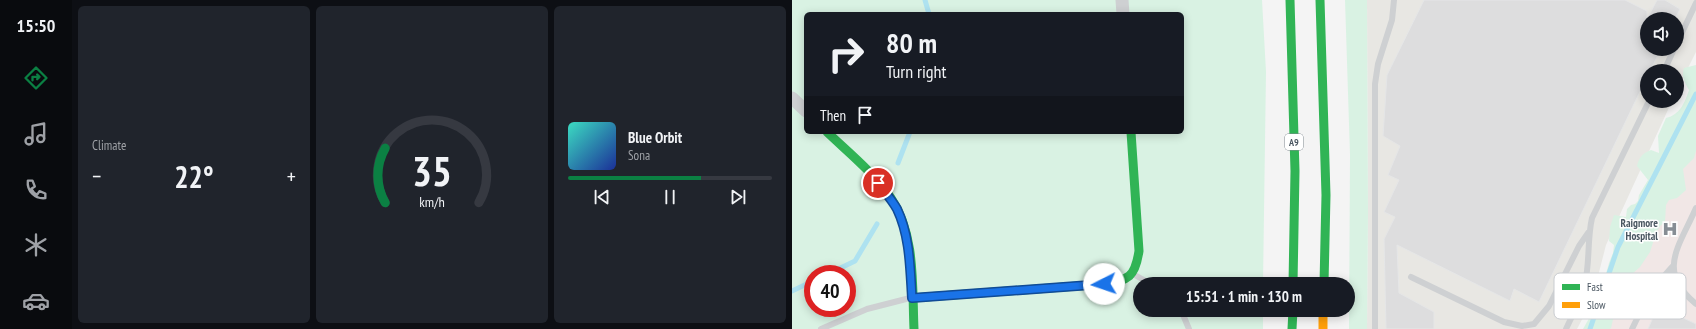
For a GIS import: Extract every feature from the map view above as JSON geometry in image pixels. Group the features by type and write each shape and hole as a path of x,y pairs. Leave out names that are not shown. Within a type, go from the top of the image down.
{"main road":[{"name":"A9","path":"1290,0 1295,171 1293,277"},
{"path":"1320,0 1326,195 1324,277"},
{"path":"829,134 878,183 896,208 904,225 909,253 914,329"},
{"path":"912,298 1104,284 1120,282 1133,274 1137,267 1139,251 1131,134"},
{"path":"1292,329 1293,317"},
{"path":"1323,317 1323,329"}],"street":[{"path":"1122,0 1123,12"},
{"path":"792,98 804,109"}],"lane":[{"path":"1376,329 1375,84 1378,64 1392,20 1394,0"},
{"path":"1684,28 1696,3"},
{"path":"1586,273 1588,233 1592,218 1646,108"},
{"path":"1674,273 1672,268 1674,256 1696,208"},
{"path":"1566,273 1579,246 1588,233"},
{"path":"1667,273 1672,268"},
{"path":"1133,274 1138,277"},
{"path":"1411,277 1504,322 1522,326 1534,324 1549,306 1554,296"},
{"path":"1686,293 1696,304"},
{"path":"821,329 867,309 912,298"},
{"path":"1184,317 1189,329"},
{"path":"1566,329 1571,319"},
{"path":"1632,329 1637,319"}],"shaded area":[{"path":"1367,0 1696,0 1696,52 1684,76 1684,64 1640,64 1640,108 1669,108 1606,245 1599,273 1554,273 1554,319 1582,319 1577,329 1367,329"},
{"name":"Raigmore Hospital","path":"1696,121 1696,329 1595,329 1600,319 1686,319 1686,273 1622,273"}],"green space":[{"path":"792,0 1262,0 1266,72 1263,277 1133,277 1133,317 1263,317 1263,329 792,329"},
{"path":"1345,0 1367,0 1367,329 1349,329 1349,317 1355,317 1355,277 1349,277 1350,155"},
{"path":"1696,65 1696,151 1694,158 1683,169 1686,190 1677,198 1669,200 1666,205 1665,222 1660,226 1656,233 1650,252 1640,267 1633,273 1606,273 1613,253 1614,245 1609,241 1610,227 1614,215 1626,217 1627,209 1638,201 1639,195 1648,180 1637,166 1639,160 1646,152 1651,150 1659,153 1658,136 1666,118 1675,114 1680,108 1684,108 1684,103 1689,90 1685,82 1684,68"},
{"path":"1589,319 1613,319 1610,329 1583,329"}],"building":[{"path":"1424,0 1625,0 1647,11 1640,12 1640,56 1658,56 1654,64 1640,64 1640,92 1539,302 1514,289 1510,301 1397,245 1399,293 1434,312 1434,329 1386,329 1384,239 1395,217 1384,212 1399,180 1388,175 1400,146 1383,136 1387,75"},
{"path":"1657,0 1665,0 1680,9 1678,12 1651,12"},
{"path":"1652,319 1685,319 1696,324 1696,329 1648,329"}],"waterway":[{"path":"925,0 928,12"},
{"path":"1609,273 1618,247 1696,94"},
{"path":"898,163 909,134"},
{"path":"847,265 855,261 877,224"},
{"path":"792,291 804,285"},
{"path":"1590,329 1593,319"}],"traffic: fast":[{"path":"1290,0 1295,171 1293,277"},
{"path":"1320,0 1326,195 1324,277"},
{"path":"829,134 877,180 891,198 899,212 909,244 914,329"},
{"path":"912,298 1104,284 1125,279 1133,272 1139,251 1131,134"},
{"path":"1292,329 1293,317"}],"traffic: slow":[{"path":"1323,317 1323,329"}],"place":[{"name":"Raigmore Hospital","path":"1670,229"}],"route":[{"path":"878,183 896,208 904,225 909,253 912,298 1104,284"}]}
